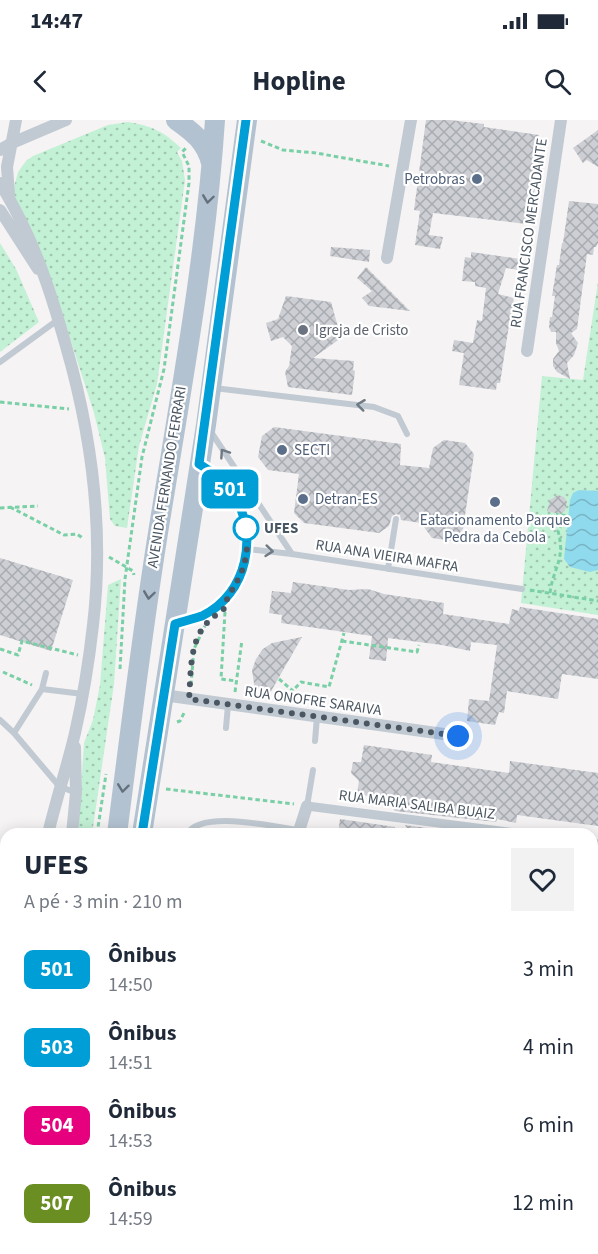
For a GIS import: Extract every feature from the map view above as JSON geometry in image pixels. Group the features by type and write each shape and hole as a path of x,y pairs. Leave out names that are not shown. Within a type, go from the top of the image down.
{"main road":[{"name":"AVENIDA FERNANDO FERRARI","path":"118,828 157,537 212,172 215,120"},
{"path":"184,126 207,150 212,172"},
{"name":"AVENIDA FERNANDO FERRARI","path":"143,828 206,425 246,127"}],"street":[{"path":"9,198 7,167 16,120"},
{"path":"0,150 66,120"},
{"path":"387,258 411,120"},
{"name":"RUA FRANCISCO MERCADANTE","path":"527,351 561,120"},
{"path":"0,183 35,249 50,288 83,411 93,481 96,569 93,625 75,734 49,828"},
{"path":"0,210 50,288"},
{"name":"RUA ONOFRE SARAIVA","path":"163,695 458,736"},
{"path":"73,828 76,793 75,734"},
{"path":"300,828 307,806"},
{"name":"RUA MARIA SALIBA BUAIZ","path":"307,806 456,828"}],"lane":[{"path":"0,362 59,319"},
{"path":"210,387 374,406 398,416 407,434"},
{"path":"206,425 292,554"},
{"path":"175,624 202,615 225,598 244,567 247,549 247,531 233,493 218,476 199,464"},
{"path":"388,569 396,519"},
{"name":"RUA ANA VIEIRA MAFRA","path":"247,549 522,589"},
{"path":"14,733 42,689 46,673"},
{"path":"42,689 83,694"},
{"path":"226,728 228,705"},
{"path":"315,741 317,717"},
{"path":"0,720 59,786 76,793"},
{"path":"307,806 313,770"},
{"path":"192,828 195,824 214,821 268,828"}],"path":[{"path":"119,677 125,579 142,457 164,369 189,183 189,166 182,152 189,144 184,126"},
{"path":"246,127 283,150 308,152 404,169"},
{"path":"0,402 83,411"},
{"path":"0,508 38,506"},
{"path":"10,507 63,535 77,534"},
{"path":"550,593 551,580 561,553 558,531 567,516 556,514"},
{"path":"522,589 598,601"},
{"path":"219,613 225,608 221,679 236,681"},
{"path":"160,719 180,721 188,708 194,649 206,623"},
{"path":"276,698 286,699 301,682 328,687 344,633"},
{"path":"242,640 235,693 245,694"},
{"path":"0,649 18,655 22,641 69,654"},
{"path":"342,641 417,652 419,645"},
{"path":"3,672 30,684"},
{"path":"279,678 293,691"},
{"path":"98,828 107,768"},
{"path":"150,787 307,806"}],"green space":[{"path":"128,122 157,130 181,148 177,152 182,161 185,180 157,384 139,446 127,528 115,526 110,519 105,458 94,413 50,276 14,201 14,187 18,172 33,156 108,125"},
{"path":"0,243 16,269 39,322 0,352"},
{"path":"598,282 598,615 521,603 542,376 583,380"},
{"path":"121,579 114,684 93,828 78,828 84,743 93,720 100,685 108,585"}],"water":[{"path":"579,490 598,491 598,570 590,572 570,567 564,559 570,500 573,493"}],"building":[{"name":"Petrobras","path":"426,120 484,124 484,127 539,135 536,187 529,206 526,224 433,213 429,235 443,237 440,249 415,245 420,211 414,210"},
{"path":"598,130 598,167 587,160 583,163 573,148"},
{"path":"569,201 598,204 598,243 594,247 593,255 587,254 577,329 571,333 578,343 574,355 567,363 570,379 557,372 553,366 553,359 559,351 556,332 551,332 549,327 555,296 552,296"},
{"path":"331,247 370,250 369,262 330,256"},
{"path":"471,252 520,259 519,270 506,268 498,294 514,298 514,311 519,312 517,327 509,325 500,383 497,383 496,390 459,385 464,353 452,351 454,340 473,343 477,320 482,321 486,288 475,286 475,282 462,281 465,257 471,258"},
{"path":"366,267 410,311 369,306 362,298 372,291 357,278"},
{"path":"286,296 331,302 341,338 313,358 354,361 352,395 288,387 285,372 289,366 292,346 283,337 271,341 266,323 278,319"},
{"path":"274,427 401,444 400,465 429,468 433,448 444,440 465,443 474,454 463,529 452,541 432,538 421,523 401,520 400,515 396,514 392,516 389,526 379,533 304,523 294,513 299,474 268,470 258,457 262,436"},
{"path":"558,495 564,497 567,502 565,511 560,514 547,511 550,500"},
{"path":"0,558 73,580 51,651 0,635"},
{"path":"293,582 349,590 368,589 384,594 444,603 443,614 509,624 512,609 519,611 520,607 598,619 598,679 562,674 558,699 507,691 504,713 499,712 495,725 467,721 469,699 489,701 497,645 471,642 470,651 388,638 386,661 369,659 372,636 281,623 282,615 269,613 272,591 291,593"},
{"path":"302,637 270,693 264,687 255,690 252,670 263,649 272,643"},
{"path":"364,745 432,755 431,762 509,773 510,761 598,773 598,826 517,815 516,823 497,819 496,822 395,811 386,799 357,794 359,781 351,773 353,762 361,762"},
{"path":"340,819 395,827 395,828 339,828"},
{"path":"405,825 426,828 407,828"}],"bus line":[{"name":"501","path":"143,828 175,624 202,615 225,598 244,567 247,549 247,531 233,493 218,476 199,464 246,120"}],"place":[{"name":"Petrobras","path":"477,179"},
{"name":"Igreja de Cristo","path":"303,330"},
{"name":"SECTI","path":"282,450"},
{"name":"Detran-ES","path":"303,499"},
{"name":"Eatacionamento Parque Pedra da Cebola","path":"495,502"},
{"name":"UFES","path":"246,528"}],"route":[{"path":"246,528 247,549 244,567 225,598 225,608 206,623 194,649 189,699 458,736"}]}
